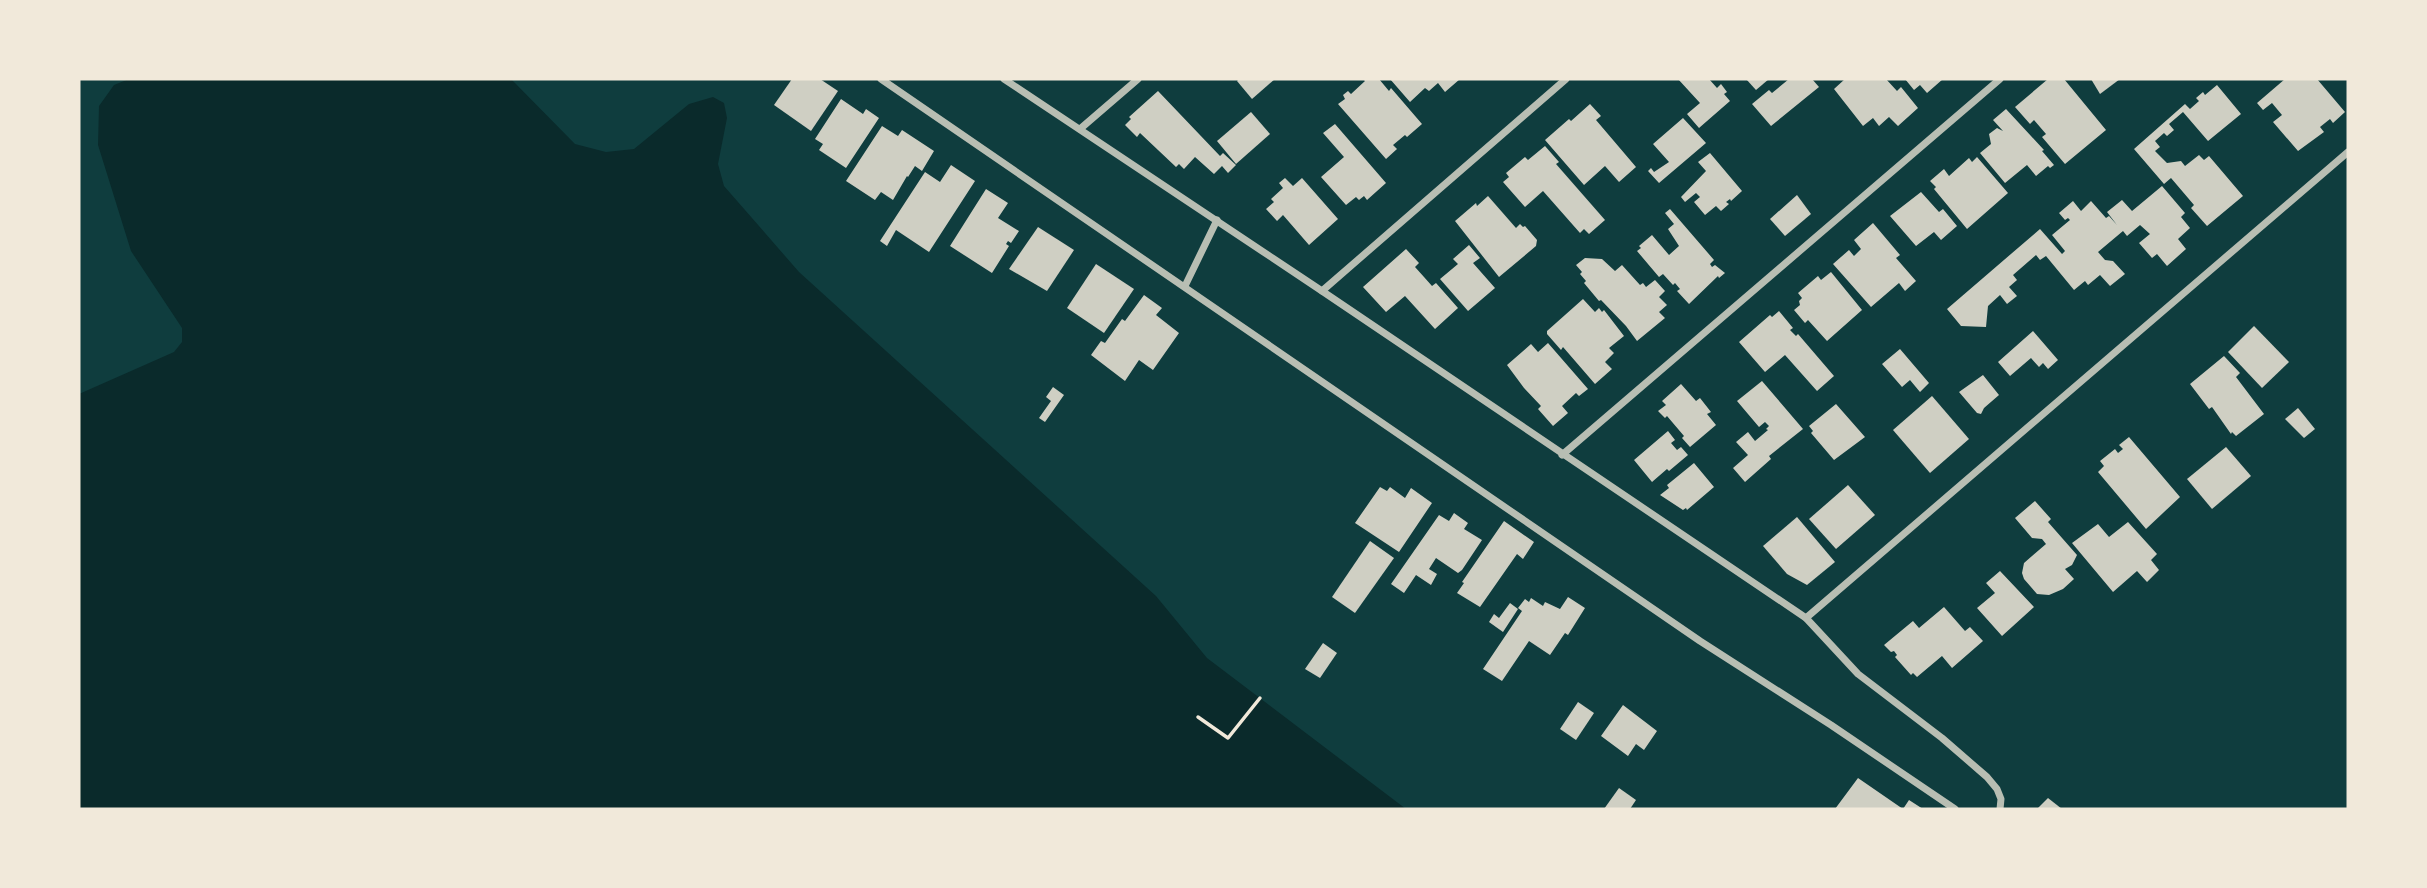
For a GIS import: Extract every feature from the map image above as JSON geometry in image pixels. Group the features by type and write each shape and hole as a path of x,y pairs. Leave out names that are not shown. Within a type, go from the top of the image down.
{"street":[{"path":"881,79 1700,641 1955,809"},
{"path":"1004,79 1322,290 1806,618 1858,674 1942,738 1987,777 1997,789 2001,799 2000,809"},
{"path":"1080,129 1138,79"},
{"path":"1322,290 1566,79"},
{"path":"1562,455 2000,79"},
{"path":"1806,618 2348,152"},
{"path":"1185,286 1217,220"}],"path":[{"path":"1198,717 1228,738 1259,698"}],"water":[{"path":"129,79 511,79 575,144 606,152 634,149 689,104 713,97 724,103 727,118 718,164 724,186 799,272 1156,596 1207,658 1406,809 79,809 79,394 174,352 182,342 182,328 131,251 98,145 99,106 114,85"}],"building":[{"path":"792,79 820,79 838,91 811,131 774,105"},
{"path":"1275,79 1252,99 1237,81"},
{"path":"1363,79 1379,79 1389,91 1391,88 1422,124 1393,145 1397,149 1386,159 1338,104 1345,99 1343,95 1348,91 1351,94 1365,81"},
{"path":"1390,79 1460,79 1445,92 1438,83 1429,91 1425,88 1410,102"},
{"path":"1678,79 1709,79 1717,88 1721,84 1730,101 1699,128 1687,114 1700,103"},
{"path":"1746,79 1769,79 1756,90"},
{"path":"1789,79 1812,79 1819,87 1771,126 1752,104"},
{"path":"1845,79 1886,79 1897,91 1901,87 1918,108 1898,126 1889,117 1879,126 1873,118 1863,126 1834,89"},
{"path":"1905,79 1943,79 1927,93 1920,85 1914,90"},
{"path":"2048,79 2064,79 2106,130 2065,164 2042,137 2046,134 2034,120 2030,124 2015,107"},
{"path":"2091,79 2120,79 2100,94"},
{"path":"2285,79 2317,79 2345,112 2333,123 2330,119 2320,127 2324,132 2298,151 2273,122 2282,115 2272,103 2263,110 2257,103"},
{"path":"2217,85 2241,114 2208,141 2183,112 2169,124 2174,130 2167,136 2164,133 2155,141 2160,147 2155,151 2167,163 2181,161 2185,166 2199,155 2204,160 2209,156 2243,196 2207,226 2191,208 2194,205 2171,178 2164,184 2134,149 2185,104 2190,109 2199,101 2196,98 2203,92 2205,95"},
{"path":"1158,91 1220,156 1223,153 1236,165 1228,173 1222,166 1214,174 1195,157 1184,169 1179,164 1176,167 1140,133 1137,137 1125,125 1131,119 1129,117"},
{"path":"841,99 863,114 866,109 879,118 846,168 819,150 823,144 815,139"},
{"path":"1590,104 1601,116 1596,120 1636,167 1619,182 1605,166 1584,185 1545,140"},
{"path":"2006,109 2044,150 2042,151 2054,165 2050,168 2048,166 2036,176 2027,165 2005,183 1980,153 1991,144 1989,134 1997,128 2003,131 1993,120"},
{"path":"1251,112 1270,134 1236,164 1217,141"},
{"path":"1683,118 1706,143 1659,183 1648,171 1651,168 1654,172 1669,162 1653,144"},
{"path":"1335,124 1386,183 1367,200 1364,196 1359,200 1356,197 1346,205 1321,177 1344,157 1323,133"},
{"path":"882,126 898,136 902,130 934,151 922,171 915,166 893,200 881,192 875,200 846,181"},
{"path":"1545,146 1559,162 1556,164 1605,220 1589,234 1584,229 1580,233 1543,191 1525,207 1503,182 1509,177 1506,173 1525,157 1528,160"},
{"path":"1710,153 1742,191 1726,202 1729,204 1721,211 1716,206 1705,215 1694,202 1700,197 1696,193 1685,202 1681,197 1706,171 1698,162"},
{"path":"1977,157 2008,193 1967,229 1930,181 1944,169 1949,176 1969,158 1972,162"},
{"path":"951,165 975,181 929,252 896,230 887,246 880,241 925,172 940,182"},
{"path":"1285,178 1293,186 1302,178 1338,219 1309,245 1283,215 1277,221 1266,209 1274,202 1271,199 1283,188 1279,183"},
{"path":"2162,186 2185,213 2181,217 2190,228 2178,239 2186,249 2167,266 2157,254 2152,258 2139,243 2150,234 2140,225 2127,236 2123,231 2098,252 2105,260 2113,261 2125,274 2110,286 2100,275 2088,285 2085,281 2074,290 2046,256 2040,260 2036,255 2013,275 2017,280 2009,287 2017,296 2007,304 2000,295 1988,306 1986,327 1961,326 1947,309 2040,229 2062,254 2065,251 2052,235 2070,220 2065,220 2059,213 2073,201 2081,211 2091,201 2106,218 2109,216 2117,225 2107,212 2122,200 2132,211"},
{"path":"986,189 1008,203 998,218 1019,231 1011,243 1008,241 1006,244 1009,246 992,273 950,246"},
{"path":"1921,192 1939,212 1943,209 1957,226 1941,240 1934,232 1916,246 1890,216"},
{"path":"1797,195 1811,214 1785,236 1770,219"},
{"path":"1488,196 1516,228 1520,224 1525,226 1537,240 1536,246 1499,277 1455,221"},
{"path":"1670,209 1714,260 1710,264 1712,267 1715,265 1725,273 1719,278 1718,276 1689,304 1677,291 1680,289 1675,283 1673,285 1663,274 1659,277 1637,251 1652,235 1669,255 1679,246 1668,229 1674,224 1665,213"},
{"path":"1873,223 1900,255 1896,258 1916,281 1905,291 1899,283 1871,307 1833,264 1849,250 1854,256 1861,249 1854,240"},
{"path":"1038,227 1074,250 1047,291 1009,269"},
{"path":"1469,245 1480,258 1473,263 1495,288 1468,311 1440,279 1458,264 1453,259"},
{"path":"1406,249 1419,263 1415,267 1432,286 1436,283 1458,308 1435,329 1405,296 1386,312 1363,287"},
{"path":"1585,258 1602,259 1615,271 1622,265 1640,285 1643,283 1646,287 1655,280 1665,291 1659,297 1667,305 1659,312 1665,318 1637,341 1584,283 1586,281 1580,274 1582,272 1576,265"},
{"path":"1096,264 1134,289 1104,333 1067,308"},
{"path":"1831,272 1862,310 1827,341 1808,320 1805,323 1794,310 1800,305 1802,298 1798,293 1818,276 1821,280"},
{"path":"1144,295 1162,308 1156,315 1179,333 1153,370 1139,360 1125,381 1091,355 1101,341 1105,343 1122,319 1125,321"},
{"path":"1583,299 1595,312 1599,308 1602,312 1604,310 1624,336 1609,348 1614,353 1605,362 1612,369 1595,384 1563,347 1561,350 1547,334 1547,331"},
{"path":"1779,311 1793,328 1790,330 1796,336 1798,334 1834,376 1817,391 1785,355 1765,372 1739,342 1770,315 1772,317"},
{"path":"2254,326 2289,362 2262,388 2228,352"},
{"path":"2033,331 2058,360 2048,369 2043,363 2039,367 2031,358 2010,376 1998,362"},
{"path":"1548,343 1588,389 1579,396 1576,393 1562,406 1568,413 1553,426 1538,409 1541,406 1507,365 1531,344 1538,352"},
{"path":"1900,349 1929,383 1920,392 1910,380 1902,387 1882,364"},
{"path":"2224,356 2240,373 2236,377 2264,414 2236,436 2232,432 2231,434 2212,407 2209,409 2190,384"},
{"path":"1983,375 1999,395 1981,414 1977,413 1959,392"},
{"path":"1762,381 1803,429 1769,456 1771,459 1745,482 1733,468 1748,455 1736,442 1748,432 1755,441 1769,426 1765,422 1759,427 1737,401"},
{"path":"1681,384 1696,401 1700,398 1711,412 1707,414 1716,425 1690,447 1667,416 1665,418 1658,411 1666,405 1662,401"},
{"path":"1053,387 1064,395 1045,422 1039,418 1051,401 1046,397"},
{"path":"1932,396 1969,439 1930,473 1893,430"},
{"path":"1836,404 1865,437 1834,460 1811,433 1813,431 1809,426"},
{"path":"2298,408 2315,429 2304,438 2285,419"},
{"path":"1668,431 1675,440 1671,443 1677,450 1681,447 1688,455 1652,482 1634,460"},
{"path":"2129,437 2180,497 2146,529 2098,472 2104,466 2100,461 2115,449 2118,453 2123,449 2119,445"},
{"path":"2226,447 2251,476 2212,509 2187,479"},
{"path":"1694,463 1714,487 1687,510 1683,510 1660,495 1669,488 1667,485"},
{"path":"1848,485 1875,515 1836,549 1809,519"},
{"path":"1380,487 1387,491 1390,487 1405,498 1411,488 1432,503 1399,552 1355,523"},
{"path":"2035,501 2051,519 2048,522 2077,555 2072,565 2065,569 2074,579 2063,589 2049,595 2037,594 2022,573 2024,563 2046,544 2042,539 2032,538 2015,518"},
{"path":"1454,513 1468,523 1464,529 1482,540 1462,570 1458,573 1436,558 1429,569 1437,574 1431,585 1416,575 1404,593 1391,584 1439,515 1449,521"},
{"path":"1797,517 1835,562 1807,585 1787,574 1763,546"},
{"path":"1504,521 1534,542 1523,559 1517,554 1480,607 1457,593"},
{"path":"2128,522 2157,554 2151,560 2159,570 2147,582 2137,571 2113,592 2072,543 2098,524 2109,537"},
{"path":"1370,541 1394,558 1355,613 1332,597"},
{"path":"2000,571 2034,607 2002,636 1977,608 1995,593 1986,583"},
{"path":"1568,597 1585,608 1568,635 1565,633 1550,655 1529,641 1502,681 1483,669 1522,611 1518,608 1525,599 1529,602 1531,598 1543,606 1545,602 1560,609"},
{"path":"1510,603 1518,609 1503,632 1489,622 1494,614 1499,618"},
{"path":"1944,607 1965,631 1970,627 1983,641 1952,668 1942,656 1917,677 1913,673 1911,675 1895,657 1897,655 1894,651 1891,652 1884,645 1913,621 1919,628"},
{"path":"1323,643 1337,653 1320,678 1305,669"},
{"path":"1578,702 1594,713 1576,740 1560,729"},
{"path":"1623,705 1657,731 1644,750 1636,744 1628,756 1601,736"},
{"path":"1858,778 1903,809 1835,809"},
{"path":"1619,788 1636,800 1630,809 1604,809"},
{"path":"2048,798 2062,809 2037,809"},
{"path":"1909,800 1923,809 1903,809"}]}
